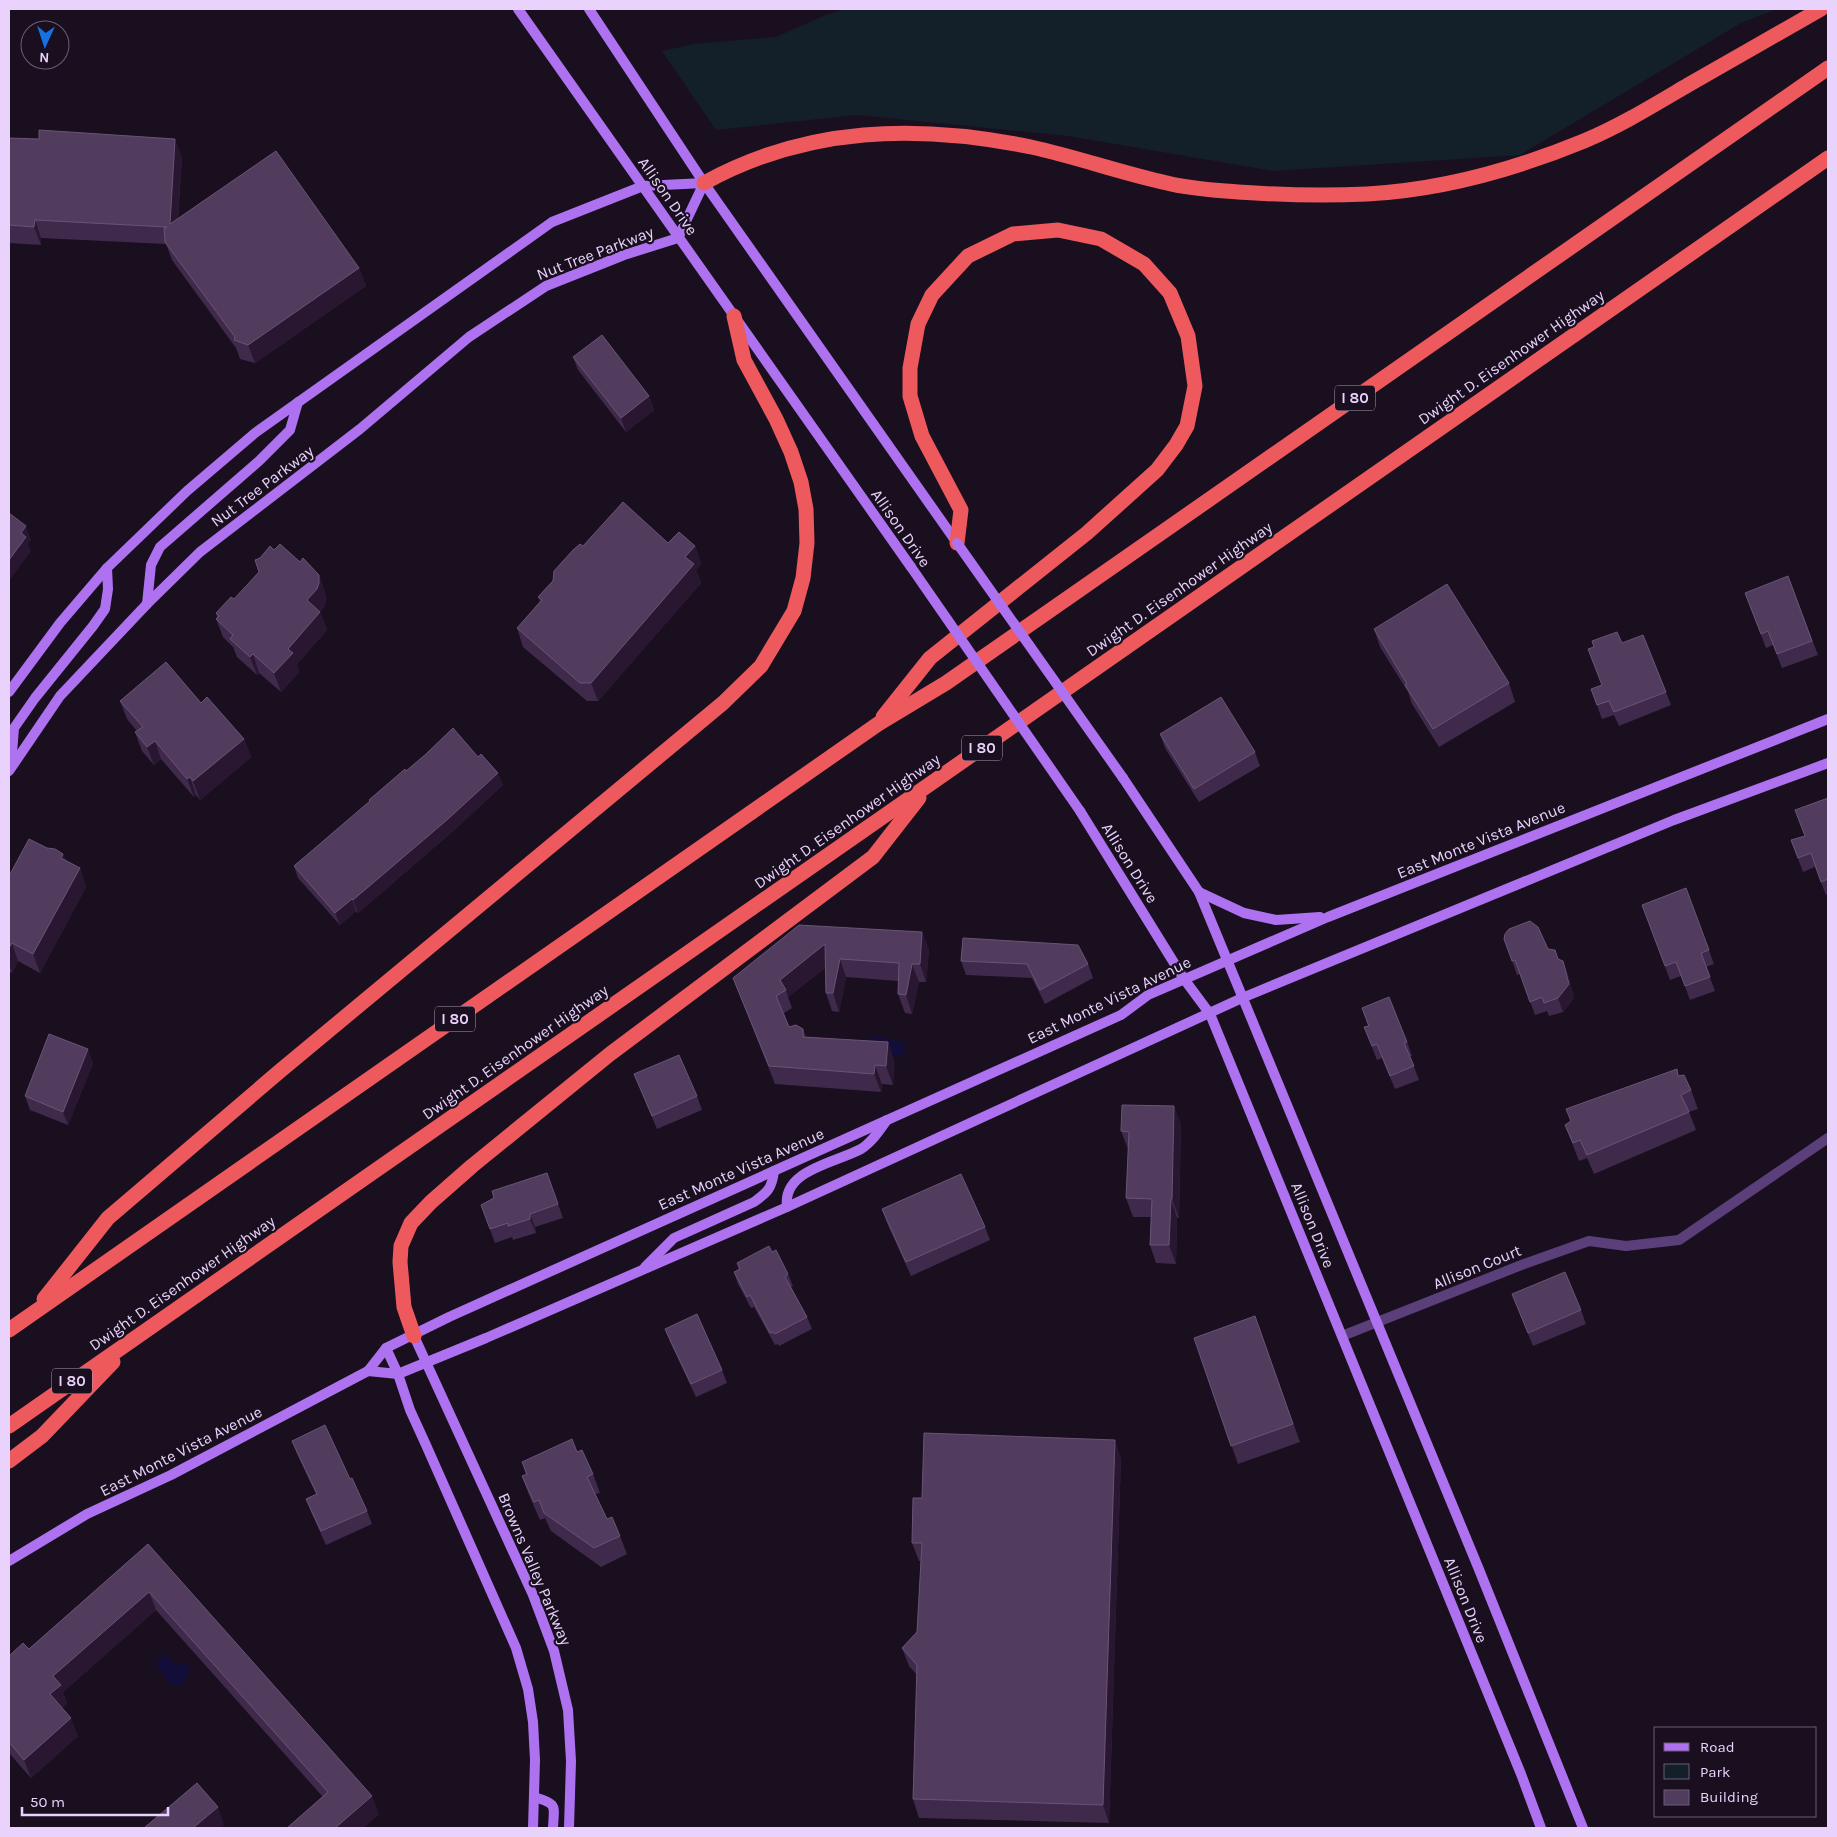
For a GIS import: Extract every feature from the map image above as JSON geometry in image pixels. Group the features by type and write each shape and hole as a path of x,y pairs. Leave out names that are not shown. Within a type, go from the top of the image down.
{"highway":[{"path":"704,183 732,168 791,147 832,138 887,133 954,134 1030,147 1170,184 1223,190 1287,195 1369,194 1444,184 1521,164 1586,140 1646,109 1821,9"},
{"name":"I 80","path":"9,1330 878,724 946,683 1828,68"},
{"name":"Dwight D. Eisenhower Highway","path":"9,1426 1828,158"},
{"path":"878,724 930,658 1087,533 1157,470 1176,445 1186,426 1194,386 1188,336 1170,293 1144,264 1101,239 1058,230 1013,234 968,256 932,295 918,324 910,368 910,396 922,436 961,510 957,544"},
{"path":"33,1313 108,1218 723,702 761,666 794,610 802,578 807,543 806,509 801,482 791,452 776,419 744,360 734,316"},
{"path":"414,1336 404,1307 401,1254 401,1246 411,1223 431,1202 472,1166 610,1054 873,857 929,785"},
{"path":"9,1462 42,1436 136,1337"}],"main road":[{"name":"Allison Drive","path":"518,9 911,567 1080,811 1184,979 1210,1014 1521,1774 1541,1828"},
{"name":"Allison Drive","path":"589,9 704,183 1123,778 1199,892 1478,1568 1583,1828"},
{"path":"9,692 60,623 107,568 187,492 255,433 552,222 643,186 704,183"},
{"name":"Nut Tree Parkway","path":"10,769 60,696 147,604 200,552 360,430 469,337 546,286 624,255 678,238 704,183"},
{"path":"147,604 151,565 160,547 259,460 290,430 298,402"},
{"path":"10,769 14,728 104,609 108,589 107,568"},
{"name":"East Monte Vista Avenue","path":"9,1561 88,1514 171,1475 368,1371 386,1348 414,1336 449,1317 1121,1015 1148,995 1184,979 1328,917 1828,719"},
{"path":"368,1371 398,1374 486,1338 787,1207 1242,998 1674,820 1828,763"},
{"path":"1199,892 1244,913 1276,920 1328,917"},
{"path":"787,1207 785,1197 794,1181 804,1174 862,1148 873,1138 888,1119"},
{"path":"643,1270 674,1238 754,1202 763,1196 770,1189 774,1171"},
{"name":"Browns Valley Parkway","path":"414,1336 533,1596 554,1652 568,1710 571,1761 569,1828"},
{"path":"386,1348 398,1374 414,1419 516,1648 528,1689 533,1722 535,1760 533,1828"},
{"path":"534,1797 551,1802 554,1806 554,1828"}],"street":[{"name":"Allison Court","path":"1342,1336 1524,1264 1589,1241 1626,1246 1679,1240 1828,1138"}],"green space":[{"path":"848,9 1777,9 1741,23 1520,155 1274,171 1068,136 857,115 716,130 662,51 694,44 776,37 828,14"}],"shaded area":[{"path":"872,1035 906,1043 902,1057 883,1053 868,1042 871,1041"},
{"path":"165,1654 178,1666 183,1662 190,1668 185,1683 171,1686 156,1663"}],"building":[{"path":"39,130 175,139 170,224 276,151 359,268 248,345 234,340 235,337 165,242 164,228 167,227 35,220 34,227 9,225 9,138 39,139"},
{"path":"602,335 649,396 621,418 573,357"},
{"path":"623,502 668,543 679,532 695,546 685,557 694,564 591,683 580,683 517,628 542,600 538,597 553,581 554,571 573,550 580,544 583,546"},
{"path":"9,513 26,526 21,533 26,537 9,560"},
{"path":"280,544 300,562 303,558 319,575 317,589 307,600 320,612 288,649 293,653 274,673 253,654 250,657 230,639 233,635 216,619 219,616 216,613 231,597 234,599 259,572 255,560 260,558 270,546 274,550"},
{"path":"1788,576 1812,641 1777,654 1768,631 1761,634 1745,593"},
{"path":"1447,584 1509,683 1433,729 1405,685 1407,684 1374,629"},
{"path":"1617,632 1622,643 1643,635 1666,692 1614,712 1609,701 1597,705 1591,689 1602,685 1588,649 1594,647 1592,641"},
{"path":"166,662 201,703 207,697 244,739 193,781 190,777 187,779 155,741 147,747 135,732 143,727 120,701"},
{"path":"1221,697 1255,752 1194,789 1160,734"},
{"path":"453,728 478,757 481,754 498,773 448,819 353,900 335,913 294,866 405,769 406,771 426,754"},
{"path":"1828,798 1828,879 1821,882 1811,853 1798,858 1791,840 1805,836 1795,810"},
{"path":"29,839 47,848 55,849 63,854 61,858 80,868 33,954 12,943 9,948 9,876"},
{"path":"1686,888 1709,950 1701,953 1710,977 1685,986 1676,962 1665,966 1642,905"},
{"path":"1530,921 1538,927 1548,949 1555,950 1558,959 1563,961 1569,984 1558,998 1544,1003 1542,997 1530,1002 1515,960 1512,961 1504,939 1509,929"},
{"path":"799,925 922,932 920,964 912,964 906,995 898,994 899,963 840,959 833,993 826,993 825,944 780,980 786,990 776,996 789,1027 796,1025 803,1029 803,1037 888,1042 886,1066 875,1065 874,1074 769,1066 733,978"},
{"path":"963,938 1078,945 1088,964 1040,990 1027,964 961,961"},
{"path":"1389,997 1407,1042 1404,1043 1414,1066 1390,1076 1377,1044 1372,1046 1364,1027 1369,1026 1362,1008"},
{"path":"49,1034 88,1049 63,1112 25,1096"},
{"path":"679,1055 697,1096 652,1116 634,1074"},
{"path":"1677,1069 1678,1076 1684,1075 1691,1090 1681,1095 1689,1112 1587,1155 1580,1140 1573,1143 1565,1125 1571,1121 1566,1109"},
{"path":"1122,1105 1174,1106 1169,1245 1150,1245 1152,1199 1126,1198 1129,1132 1121,1131"},
{"path":"547,1173 558,1204 530,1214 530,1219 490,1229 481,1205 494,1198 492,1191"},
{"path":"961,1174 985,1227 906,1262 882,1209"},
{"path":"769,1246 772,1252 776,1250 788,1274 785,1277 807,1317 775,1334 773,1332 770,1333 750,1295 747,1297 734,1272 740,1269 737,1263"},
{"path":"1565,1272 1581,1310 1528,1333 1512,1294"},
{"path":"697,1314 722,1370 691,1384 665,1329"},
{"path":"1255,1316 1293,1424 1231,1446 1194,1338"},
{"path":"325,1425 367,1511 321,1531 306,1499 317,1494 292,1441"},
{"path":"924,1433 1115,1440 1103,1805 913,1799 917,1665 902,1648 917,1632 922,1543 912,1543 913,1498 922,1498"},
{"path":"572,1439 577,1452 582,1450 593,1474 587,1477 607,1519 612,1517 620,1536 594,1548 544,1513 539,1500 534,1502 522,1476 527,1474 522,1462"},
{"path":"148,1544 372,1796 335,1828 287,1828 328,1792 149,1592 53,1676 61,1685 50,1694 71,1718 24,1760 9,1742 9,1656 23,1643 29,1649"},
{"path":"197,1783 218,1807 193,1828 144,1828"}]}
